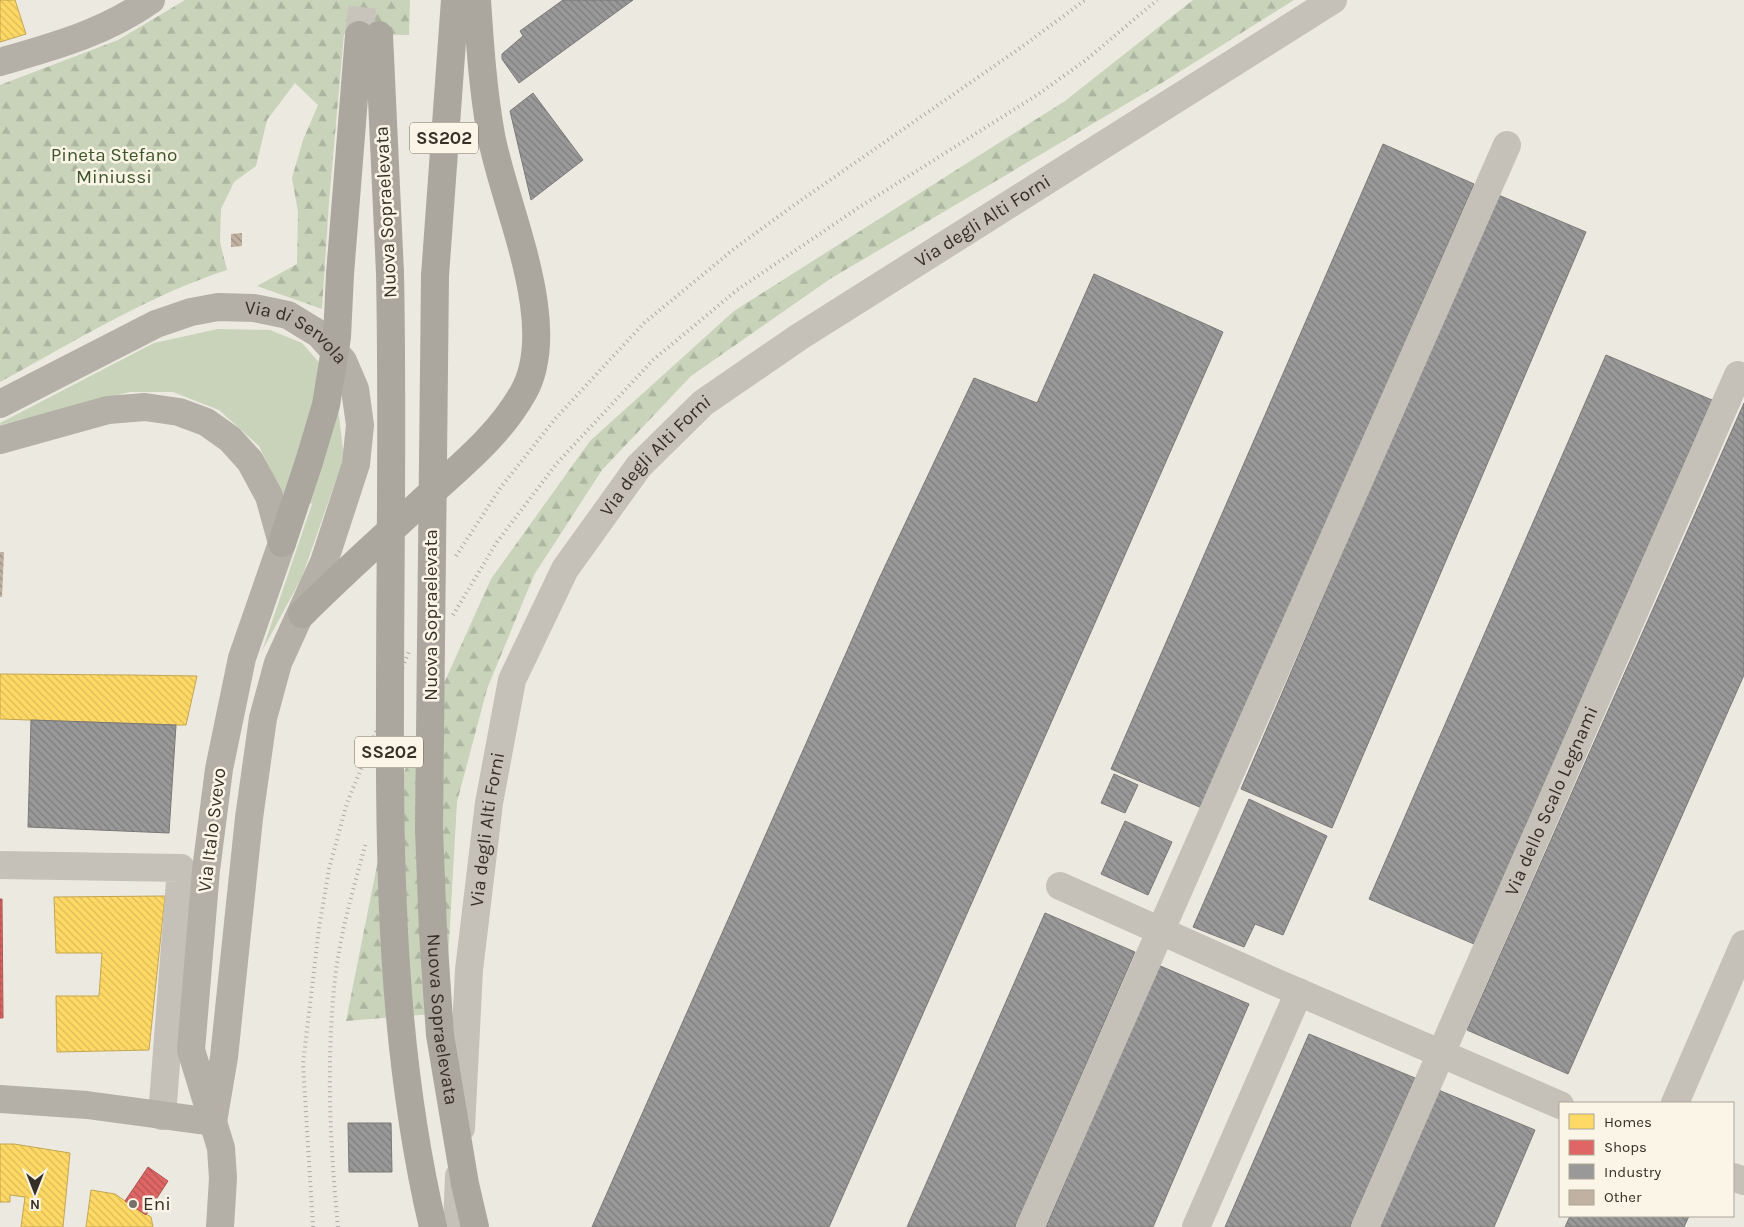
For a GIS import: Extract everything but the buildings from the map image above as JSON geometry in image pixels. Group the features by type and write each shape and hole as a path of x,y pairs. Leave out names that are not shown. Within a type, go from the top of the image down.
{"highway":[{"name":"Nuova Sopraelevata","path":"455,0 435,276 429,829 440,1035 465,1184 475,1227"},
{"path":"302,614 484,446 520,398 533,365 536,329 532,285 491,137 481,74 477,0"},
{"name":"Nuova Sopraelevata","path":"282,543 326,405 336,337 340,274 369,35 390,273 392,363 390,842 401,1036 423,1186 433,1227"}],"main road":[{"path":"0,62 78,39 136,11 151,0"},
{"name":"Via di Servola","path":"0,404 156,324 191,312 218,308 254,308 288,315 320,334 343,361 355,390 360,425 356,464 324,562 302,614"},
{"path":"0,440 108,410 145,407 179,412 206,422 230,439 250,461 269,496 282,543"},
{"name":"Via Italo Svevo","path":"220,1227 223,1178 221,1148 191,1050 206,870 219,769 242,658 282,543"},
{"name":"Via Italo Svevo","path":"213,1122 224,1057 249,818 263,718 278,663 302,614"},
{"path":"0,1099 87,1105 213,1122"}],"street":[{"name":"Via degli Alti Forni","path":"457,1227 469,970 489,802 512,680 565,569 639,466 703,403 799,337 1334,0"},
{"path":"1030,1227 1507,145"},
{"name":"Via dello Scalo Legnami","path":"1365,1227 1439,1053 1738,375"},
{"path":"0,864 181,868 162,1116"},
{"path":"1060,886 1559,1105"},
{"path":"1675,1102 1744,944"},
{"path":"1196,1227 1300,992"}],"green space":[{"name":"Pineta Stefano Miniussi","path":"185,0 410,0 409,35 344,34 329,202 322,309 257,286 297,264 298,212 292,178 303,140 318,105 295,83 267,120 256,166 234,182 221,209 220,242 227,270 140,306 0,382 0,85 118,40"},
{"path":"1193,0 1294,0 1165,81 830,279 691,376 602,470 534,575 487,689 457,802 445,1013 346,1021 389,805 491,579 590,441 734,311 1065,101"},
{"path":"218,329 270,330 302,343 331,376 339,416 344,457 302,577 262,651 312,504 299,497 282,494 259,446 219,410 173,392 130,392 0,425 0,423 154,343"}],"tunnel":[{"path":"359,35 363,0"}],"railway":[{"path":"456,556 501,487 555,419 644,323 734,249 1023,46 1085,0"},
{"path":"453,615 497,542 557,463 653,360 737,290 858,208 1037,95 1086,60 1157,0"},
{"path":"313,1227 303,1064 319,928 329,869 347,803 410,649"},
{"path":"338,1227 330,1103 332,1010 340,945 366,842"}],"place":[{"name":"Eni","path":"133,1204"}]}
